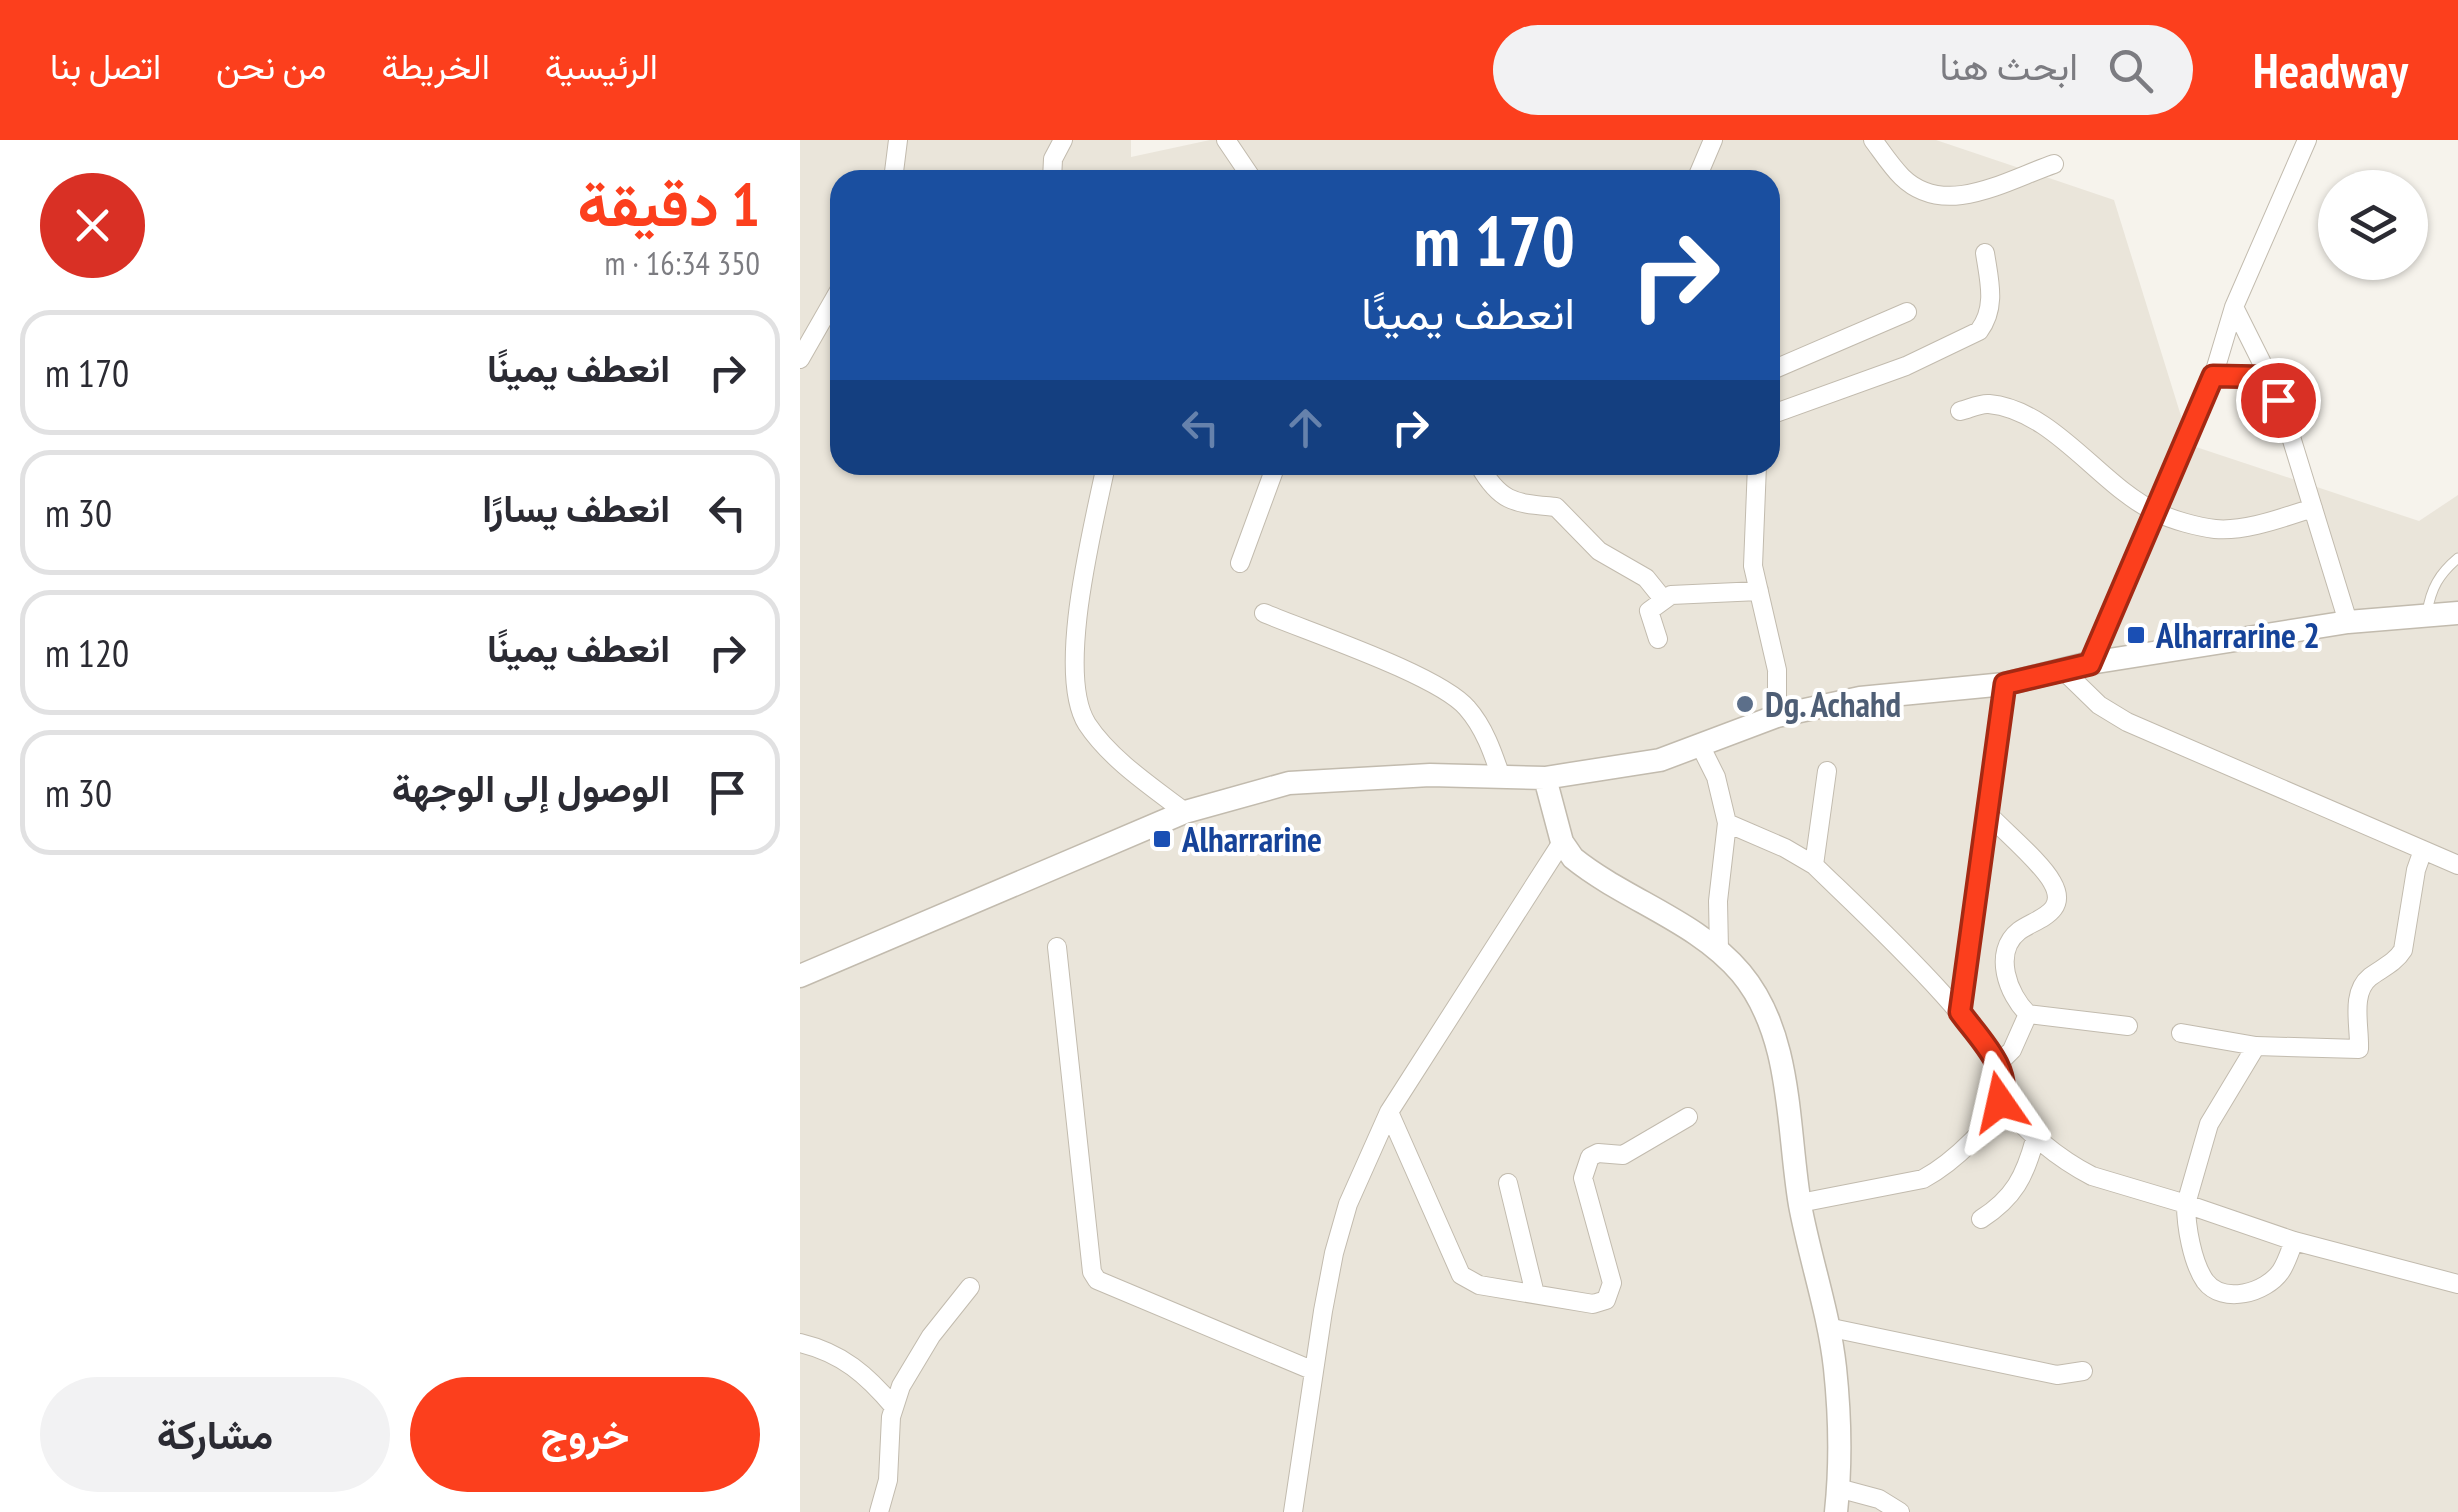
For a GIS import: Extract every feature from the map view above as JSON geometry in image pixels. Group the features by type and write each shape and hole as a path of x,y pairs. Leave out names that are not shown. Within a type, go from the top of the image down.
{"street":[{"path":"894,170 898,140"},
{"path":"1052,170 1053,159 1063,140"},
{"path":"1226,140 1246,170"},
{"path":"1700,170 1713,140"},
{"path":"1873,140 1903,178 1926,194 1945,198 1964,196 2054,164"},
{"path":"2090,664 2213,376 2234,307 2307,140"},
{"path":"1780,411 1906,366 1979,330 1987,320 1991,302 1985,253"},
{"path":"800,359 830,307"},
{"path":"2234,307 2288,424 2348,622"},
{"path":"1780,367 1907,312"},
{"path":"2213,376 2269,377"},
{"path":"1960,411 1987,404 2018,412 2075,448 2116,485 2156,512 2217,529 2268,521 2313,508"},
{"path":"1104,475 1078,618 1075,688 1084,720 1101,742 1185,812"},
{"path":"1240,563 1272,475"},
{"path":"1485,475 1508,500 1531,507 1556,507 1598,551 1646,578 1663,599"},
{"path":"1757,475 1754,566 1777,670 1777,716"},
{"path":"1658,639 1649,611 1663,599 1760,591"},
{"path":"1264,613 1429,682 1457,700 1467,707 1492,748 1501,777"},
{"path":"800,976 1185,812 1289,784 1430,774 1545,778 1660,760 1777,716 1860,698 2005,684 2090,664 2348,622 2458,613"},
{"path":"2063,670 2099,705 2128,722 2458,865"},
{"path":"1960,1012 2005,684"},
{"path":"1701,747 1716,778 1727,823 1718,901 1719,950"},
{"path":"1814,865 1827,771"},
{"path":"1545,778 1562,842 1573,858 1719,950 1759,998 1772,1028 1800,1203 1835,1365 1840,1440 1836,1512"},
{"path":"1988,814 2054,884 2056,902 2050,916 2016,932 2005,954 2006,975 2013,994 2028,1014 2128,1026"},
{"path":"1727,823 1786,848 1814,865 1960,1012 1997,1065 2005,1087 2000,1102 1958,1154 1923,1179 1800,1203"},
{"path":"1294,1512 1334,1253 1348,1204 1389,1112 1562,842"},
{"path":"2181,1033 2256,1046 2359,1049 2358,995 2366,980 2403,950 2416,870 2424,850"},
{"path":"1058,948 1092,1272 1096,1280 1314,1371"},
{"path":"1997,1065 2012,1050 2028,1014"},
{"path":"2256,1046 2209,1124 2186,1204 2196,1262 2206,1283 2224,1293 2240,1294 2264,1287 2280,1271 2294,1242"},
{"path":"2000,1102 2035,1139 2092,1176 2294,1242 2458,1284"},
{"path":"1389,1112 1461,1275 1479,1284 1593,1304 1606,1300 1612,1283 1583,1178 1584,1167 1598,1153 1623,1155 1688,1117"},
{"path":"1981,1219 2002,1206 2018,1188 2035,1139"},
{"path":"1508,1184 1535,1294"},
{"path":"880,1512 888,1480 894,1407 914,1362 970,1287"},
{"path":"1827,1327 2057,1375 2083,1371"},
{"path":"800,1344 818,1348 854,1366 894,1407"},
{"path":"1838,1488 1879,1499 1900,1512"}],"lane":[{"path":"2426,616 2430,592 2441,572 2458,558"}],"shaded area":[{"path":"800,140 1131,140 1131,157 1210,140 1936,140 2114,200 2190,445 2419,521 2458,495 2458,1512 800,1512"}],"place":[{"name":"Alharrarine 2","path":"2136,635"},
{"name":"Dg. Achahd","path":"1745,704"},
{"name":"Alharrarine","path":"1162,839"}],"route":[{"path":"2000,1102 2005,1087 2002,1072 1960,1012 2005,684 2090,664 2213,376 2269,377 2278,400"}]}
